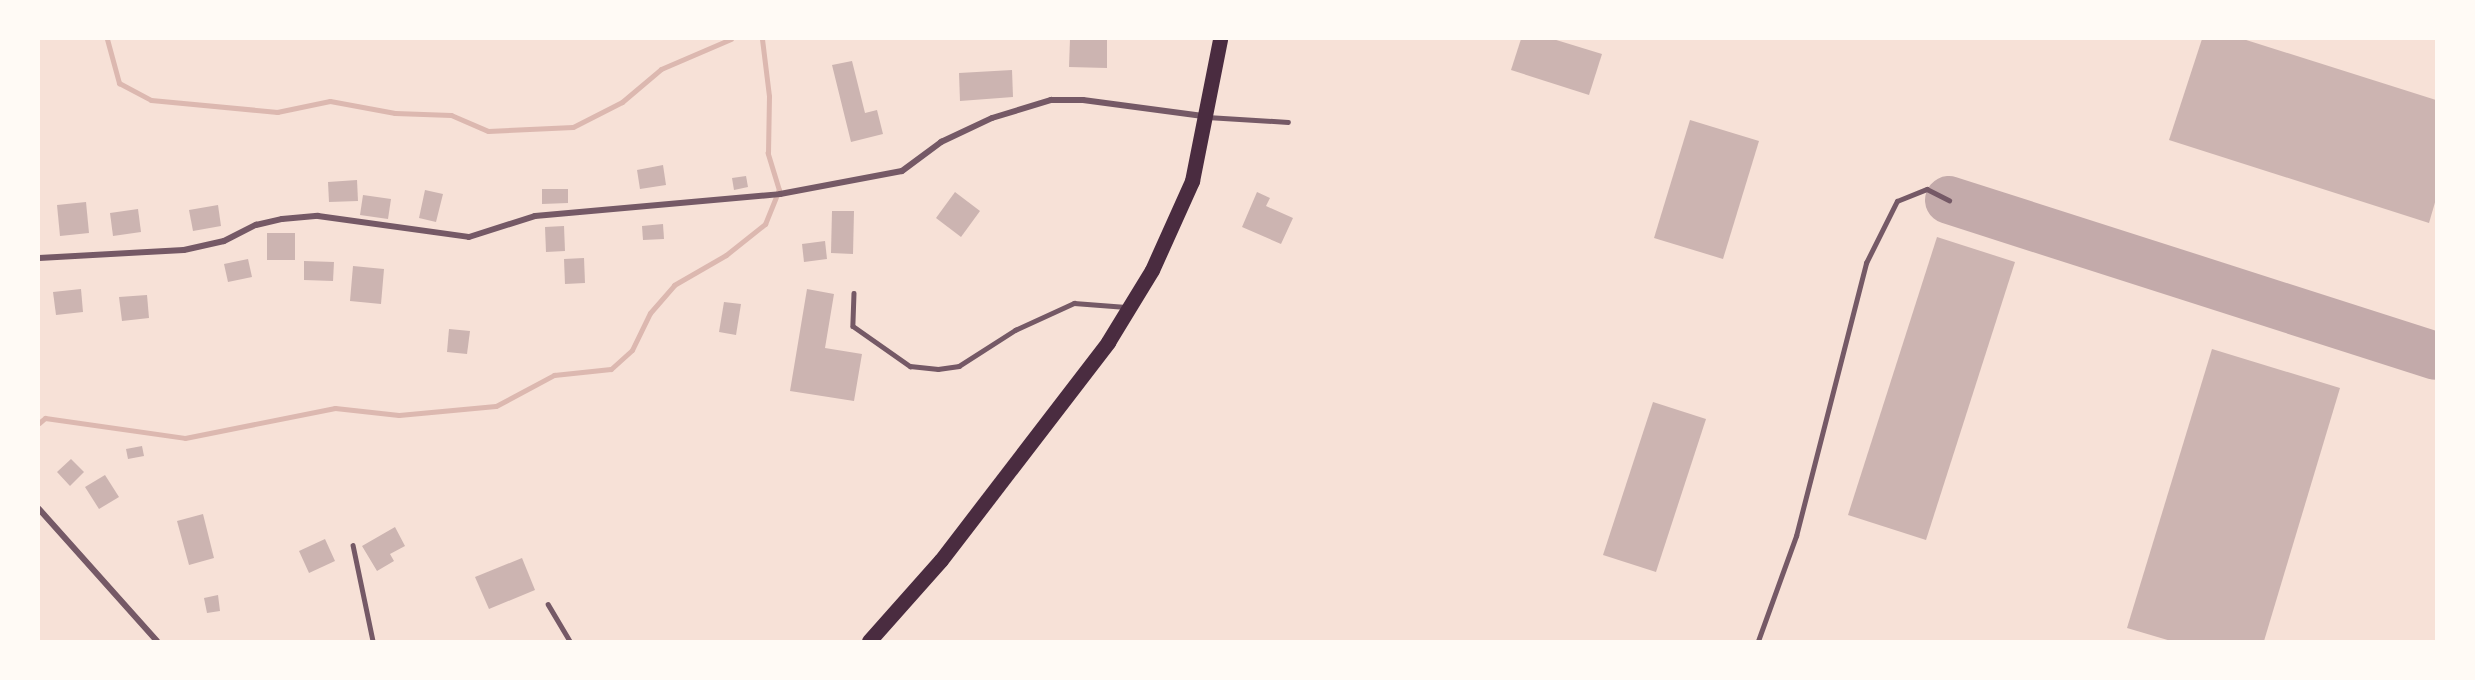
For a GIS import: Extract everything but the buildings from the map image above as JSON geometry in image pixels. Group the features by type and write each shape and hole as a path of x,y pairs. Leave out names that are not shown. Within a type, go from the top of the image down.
{"main road":[{"path":"869,641 941,560 1108,342 1157,260 1192,181 1207,117 1220,39"}],"street":[{"path":"39,258 184,250 224,241 256,225 282,219 318,216 469,237 535,216 791,192 903,171 941,142 992,118 1051,100 1083,100 1207,117"},
{"path":"39,509 157,641"}],"lane":[{"path":"1207,117 1288,122"},
{"path":"1758,641 1796,536 1866,263 1897,201 1927,189 1949,200"},
{"path":"854,293 854,326 910,366 938,369 959,366 1015,330 1074,303 1129,307"},
{"path":"353,545 373,641"},
{"path":"548,604 570,641"}],"waterway":[{"path":"107,39 119,83 151,100 277,112 330,101 395,113 451,115 488,131 573,127 622,102 661,69 731,39"},
{"path":"39,423 45,418 185,438 335,408 399,415 496,406 554,375 611,369 632,350 650,313 674,285 726,255 765,224 779,190 768,153 769,96 762,39"}],"taxiway":[{"path":"1949,200 2436,356"}]}
